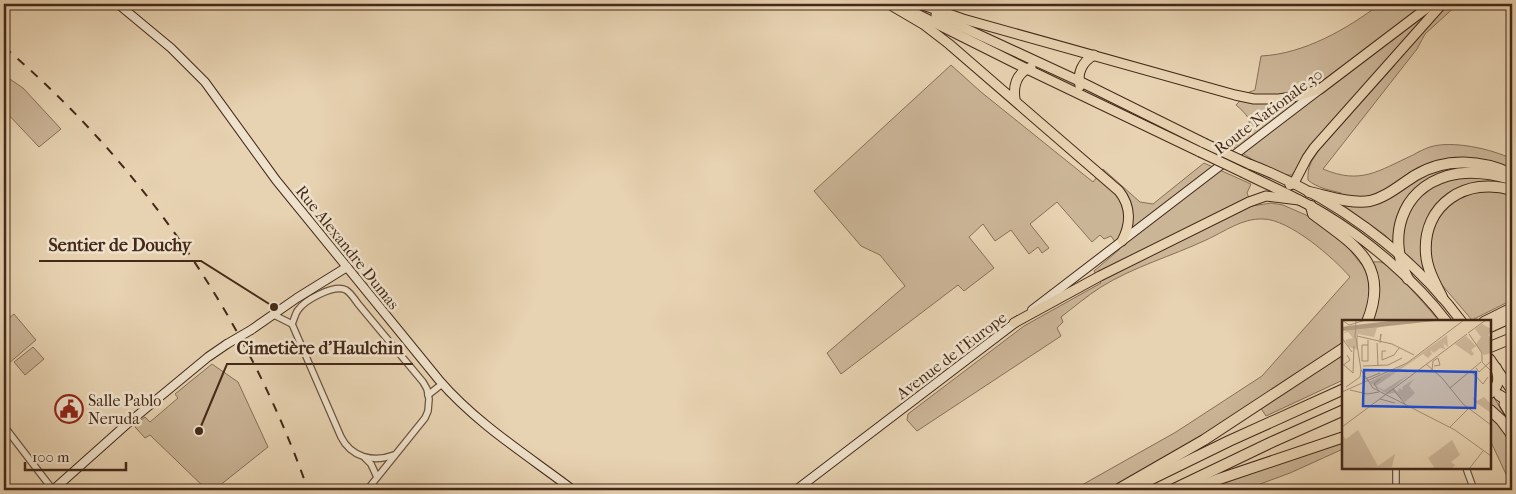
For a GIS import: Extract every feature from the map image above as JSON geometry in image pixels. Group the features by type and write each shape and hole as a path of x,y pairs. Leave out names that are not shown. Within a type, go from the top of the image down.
{"highway":[{"path":"1309,192 1352,201 1372,200 1388,193 1417,174 1454,163 1471,162 1484,164 1512,174"},
{"path":"1408,279 1402,267 1398,230 1403,214 1414,198 1427,186 1447,176 1464,173 1483,173 1512,179"},
{"path":"1442,297 1430,272 1426,253 1427,236 1434,215 1449,199 1468,189 1491,186 1512,190"},
{"path":"1311,206 1313,214 1352,244 1367,261 1373,275 1375,292 1368,320"},
{"path":"1488,320 1512,308"},
{"path":"1491,327 1512,317"},
{"path":"1491,347 1512,338"},
{"path":"1118,490 1204,440 1342,349"},
{"path":"1496,368 1499,378 1494,389 1512,409"},
{"path":"1130,490 1229,441 1342,390"},
{"path":"1172,490 1342,411"},
{"path":"1491,411 1501,420 1512,435"},
{"path":"1192,490 1342,438"}],"main road":[{"path":"890,4 935,33 1119,191 1125,199 1128,212 1126,231 1122,241"},
{"path":"898,4 1026,69 1311,206 1358,237 1408,279 1446,319"},
{"path":"912,4 1079,81 1249,164 1294,183 1355,220 1400,256 1442,297 1461,320"},
{"path":"920,4 954,16 1249,98 1285,98 1320,89"},
{"name":"Route Nationale 30","path":"1320,89 1432,4"},
{"path":"1275,188 1294,183 1314,148 1442,4"},
{"path":"1094,55 1086,60 1082,66 1079,81 1083,92 1095,101"},
{"path":"1015,100 1014,89 1020,74 1026,69 1043,64"},
{"path":"1249,164 1257,172 1260,181 1258,192 1249,202"},
{"path":"1014,323 1100,276 1249,202 1266,196 1299,200"},
{"path":"1491,360 1512,391"},
{"path":"1494,389 1512,417"}],"street":[{"name":"Rue Alexandre Dumas","path":"118,4 171,48 204,82 276,180 442,384 475,416 573,490"},
{"name":"Route Nationale 30","path":"1122,241 1320,89"},
{"name":"Avenue de l'Europe","path":"796,490 1122,241"},
{"path":"4,426 53,490 127,424 208,357 346,267"},
{"path":"292,324 300,308 318,295 335,289 347,291 423,382 428,395 427,415 368,490"},
{"path":"274,315 292,324 343,440 350,448 371,464 377,477"},
{"path":"428,395 442,384"},
{"path":"365,458 385,458 395,455"},
{"path":"1396,469 1396,490"},
{"path":"1466,469 1474,490"}],"shaded area":[{"path":"1380,4 1458,4 1425,34 1417,49 1323,169 1348,176 1369,174 1439,145 1460,145 1483,149 1512,159 1512,300 1472,320 1442,285 1434,271 1423,272 1385,235 1339,202 1341,193 1319,187 1308,180 1309,167 1319,150 1395,65 1387,61 1292,175 1285,175 1269,169 1229,144 1249,126 1247,117 1236,105 1247,93 1255,90 1261,56 1293,51 1324,39"},
{"path":"951,65 981,92 1093,182 1103,169 1140,202 1153,204 1204,163 1251,184 1247,193 1252,206 1271,203 1283,205 1306,215 1339,236 1361,264 1381,262 1386,265 1411,289 1438,320 1342,320 1342,380 1266,416 1256,401 1206,434 1108,490 1073,490 1176,432 1262,376 1350,277 1322,250 1285,225 1274,221 1255,219 1233,226 1193,246 1126,273 1101,287 1061,317 1063,322 1057,328 1061,336 917,431 907,420 908,414 1024,326 1101,283 1094,271 1120,249 1111,236 1104,239 1100,235 1092,242 1057,202 1030,224 1049,248 1042,253 1038,247 1029,254 1011,230 995,241 983,224 969,237 994,268 964,291 958,285 841,374 827,353 905,286 880,255 861,246 814,191"},
{"path":"4,75 23,88 61,129 39,147 4,110"},
{"path":"14,314 36,340 8,364 4,359 4,322"},
{"path":"33,347 44,359 25,375 14,362"},
{"path":"212,364 238,382 268,447 214,490 207,490 150,435 145,438 135,427 145,417 150,422 178,398 175,394"},
{"path":"1491,393 1512,427 1512,487 1491,442"},
{"path":"1342,441 1342,449 1290,473 1244,490 1204,490"}],"railway":[{"path":"4,47 54,93 101,142 145,193 185,248 222,306 255,365 283,427 308,490"}],"place":[{"name":"Sentier de Douchy","path":"274,307"},
{"name":"Salle Pablo Neruda","path":"69,409"},
{"name":"Cimetière d'Haulchin","path":"199,431"}]}
